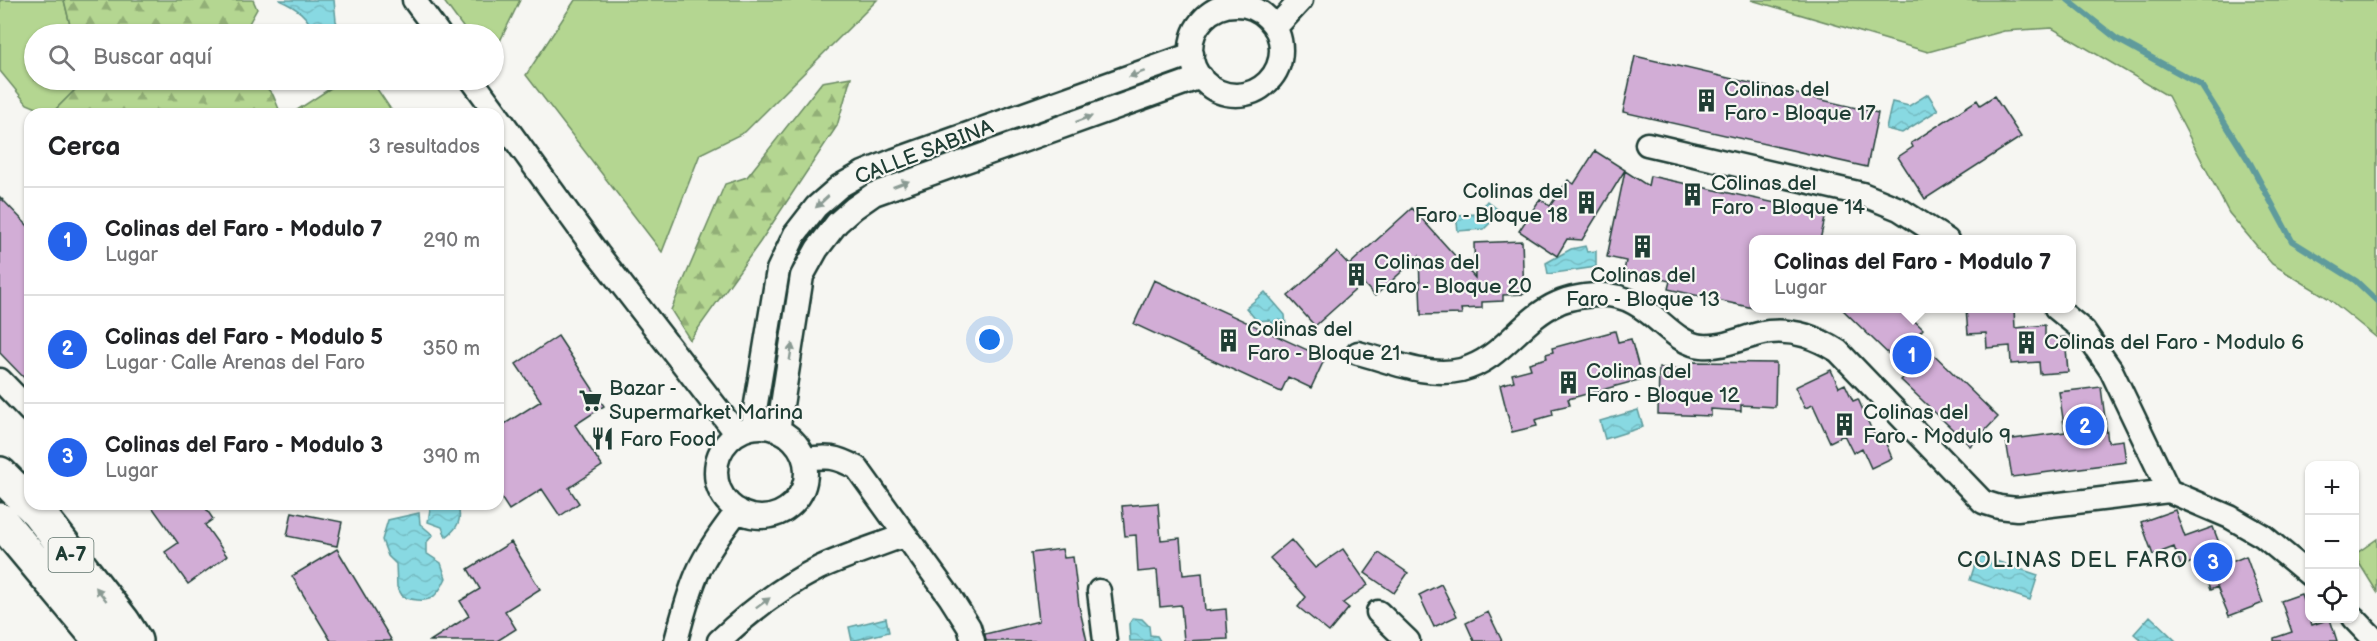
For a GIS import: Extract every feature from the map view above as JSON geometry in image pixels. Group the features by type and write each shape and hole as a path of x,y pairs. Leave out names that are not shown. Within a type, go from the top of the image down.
{"highway":[{"name":"A-7","path":"0,474 24,498"},
{"name":"A-7","path":"36,510 123,622 135,641"},
{"name":"A-7","path":"0,520 101,641"}],"street":[{"path":"414,0 432,24"},
{"path":"1275,28 1301,0"},
{"path":"1253,4 1275,28 1281,46 1279,62 1273,76 1262,87 1247,93 1232,94 1217,90 1197,71 1191,44 1203,18 1215,10 1228,5 1253,4"},
{"name":"CALLE SABINA","path":"745,431 778,270 795,234 816,207 840,186 863,173 895,160 1192,54"},
{"name":"CALLE SABINA","path":"778,431 802,276 817,249 837,223 854,208 874,194 1201,77"},
{"path":"479,90 492,108"},
{"path":"504,125 598,254 745,431"},
{"path":"1647,144 1862,194 1899,209 1939,235"},
{"path":"1359,353 1430,372 1460,370 1477,364 1500,350 1542,312 1559,302 1602,295 1624,298 1644,308 1683,340 1699,346 1716,346 1768,332 1785,332 1818,339 1838,351 1983,502 2017,509 2169,491 2230,517 2263,536 2305,571"},
{"path":"2061,313 2084,331 2111,370 2169,491"},
{"path":"0,380 24,405"},
{"path":"772,428 778,431 786,434 798,445 804,459 806,475 802,490 794,503 781,512 766,517 750,516 727,501 719,489 716,475 717,461 723,447 745,431 772,428"},
{"path":"804,459 839,458 857,468 950,597 969,627 974,641"},
{"path":"675,641 698,572 717,539 738,510"},
{"path":"719,641 741,620 781,590 820,568 905,535"},
{"path":"1099,591 1105,641"},
{"path":"1378,612 1408,641"},
{"path":"2359,622 2376,641"}],"green space":[{"path":"0,0 64,0 70,24 24,24 24,90 75,90 57,108 37,108 27,104 0,71"},
{"path":"64,0 253,0 257,9 249,24 70,24"},
{"path":"443,0 520,0 504,33 504,24 461,24"},
{"path":"575,0 877,0 745,132 700,154 662,252 526,75"},
{"path":"1751,0 2377,0 2377,338 2328,298 2272,264 2229,213 2168,96 2052,28 2004,31 1928,52"},
{"path":"851,77 837,126 760,242 690,340 671,310 725,184 747,177 822,82"},
{"path":"75,90 269,90 278,108 57,108"},
{"path":"328,90 378,90 390,108 300,108"},
{"path":"2377,539 2377,592 2359,563 2359,552"}],"water":[{"path":"279,0 334,0 338,24 310,24 301,13"},
{"path":"1928,94 1938,110 1902,133 1886,129 1892,102 1909,106"},
{"path":"1487,201 1501,212 1484,229 1458,231 1456,215 1476,214"},
{"path":"1585,246 1587,252 1596,251 1596,267 1548,274 1546,263 1571,249"},
{"path":"1265,292 1285,315 1286,326 1280,331 1269,320 1257,321 1246,308"},
{"path":"1638,410 1643,427 1605,439 1600,421"},
{"path":"430,510 459,510 458,523 446,537 442,527 428,522"},
{"path":"419,513 420,524 433,535 426,543 426,553 441,563 446,578 438,592 425,600 403,597 397,587 396,564 388,556 382,540 388,520"},
{"path":"1978,555 2038,575 2030,600 1970,580"},
{"path":"2150,616 2176,641 2142,641 2134,634"},
{"path":"886,618 889,632 852,641 849,627"},
{"path":"1133,618 1142,619 1149,626 1150,635 1157,636 1160,641 1130,641 1129,624"}],"building":[{"name":"Colinas del Faro - Bloque 17","path":"1635,56 1878,113 1867,167 1623,112"},
{"path":"1994,96 2021,137 1925,199 1898,157 1913,147 1911,143 1977,100 1980,105"},
{"name":"Colinas del Faro - Bloque 18","path":"1595,151 1625,170 1582,240 1567,239 1557,256 1519,231 1540,199 1550,206 1568,180 1574,184"},
{"path":"1625,171 1648,186 1650,176 1826,214 1821,235 1749,235 1749,307 1668,289 1670,281 1624,271 1626,261 1607,257"},
{"path":"0,197 24,222 24,378 0,353"},
{"path":"1412,208 1475,278 1474,243 1522,241 1524,294 1503,295 1503,301 1482,302 1482,308 1461,309 1462,314 1421,315 1419,256 1375,296 1363,283 1315,326 1288,296 1337,252 1349,265"},
{"name":"Colinas del Faro - Bloque 21","path":"1154,280 1325,358 1311,388 1288,377 1281,392 1134,324"},
{"path":"1846,313 1906,313 1923,329 1916,337 1998,417 1970,446 1901,380 1908,373"},
{"name":"Colinas del Faro - Modulo 6","path":"1966,313 2014,313 2015,328 2045,325 2045,339 2065,337 2068,372 2040,374 2039,362 2011,364 2010,346 1987,348 1986,333 1968,334"},
{"name":"Colinas del Faro - Bloque 12","path":"1615,331 1618,342 1631,339 1642,379 1568,399 1570,405 1552,409 1553,415 1535,420 1537,426 1512,432 1500,385 1514,381 1512,374 1531,369 1529,363 1547,358 1546,354 1553,352 1552,348"},
{"path":"558,336 604,406 575,425 602,466 569,488 579,503 560,516 542,489 509,510 504,502 504,424 541,401 516,364"},
{"path":"1692,362 1776,363 1775,407 1741,405 1741,411 1711,409 1711,416 1658,414 1659,368 1692,369"},
{"name":"Colinas del Faro - Modulo 9","path":"1831,370 1839,387 1845,384 1853,401 1858,399 1874,435 1881,432 1892,458 1871,468 1862,448 1853,453 1844,435 1830,442 1813,405 1805,408 1795,387"},
{"path":"2101,387 2108,442 2123,440 2126,462 2012,477 2006,440 2065,432 2059,392"},
{"path":"1158,503 1161,540 1180,538 1183,575 1202,573 1205,611 1226,609 1228,639 1184,641 1181,605 1160,607 1157,570 1138,572 1136,535 1125,536 1122,506"},
{"path":"154,510 207,510 213,519 205,525 227,556 188,584 165,552 178,543"},
{"path":"2175,510 2185,537 2213,527 2227,564 2246,556 2263,603 2229,616 2217,587 2210,590 2199,560 2181,566 2174,547 2153,555 2141,522"},
{"path":"292,512 342,522 337,546 287,536"},
{"path":"1291,540 1315,568 1343,549 1368,585 1343,603 1349,608 1329,632 1298,607 1306,597 1270,558"},
{"path":"511,542 540,589 505,611 516,629 497,641 430,641 469,616 460,601 480,589 468,569"},
{"path":"337,549 392,641 331,641 292,576"},
{"path":"1062,549 1064,558 1073,557 1079,606 1087,641 986,641 985,634 1039,621 1031,553"},
{"path":"1379,553 1408,573 1394,593 1365,573"},
{"path":"1441,584 1457,616 1434,627 1419,595"},
{"path":"2301,594 2305,605 2305,623 2312,625 2331,623 2337,641 2274,641 2274,638 2292,632 2281,601"},
{"path":"1488,612 1502,641 1474,641 1466,623"}],"waterway":[{"path":"2068,0 2117,39 2201,85 2250,163 2292,241 2356,281 2377,301"}],"place":[{"name":"Colinas del Faro - Bloque 17","path":"1706,101"},
{"name":"Colinas del Faro - Bloque 14","path":"1693,195"},
{"name":"Colinas del Faro - Bloque 18","path":"1586,203"},
{"name":"Colinas del Faro - Bloque 13","path":"1643,247"},
{"name":"Colinas del Faro - Bloque 20","path":"1356,274"},
{"name":"Colinas del Faro - Bloque 21","path":"1229,341"},
{"name":"Colinas del Faro - Modulo 6","path":"2026,342"},
{"name":"Colinas del Faro - Modulo 7","path":"1912,355"},
{"name":"Colinas del Faro - Bloque 12","path":"1568,383"},
{"name":"Bazar - Supermarket Marina","path":"591,400"},
{"name":"Colinas del Faro - Modulo 9","path":"1845,424"},
{"name":"Colinas del Faro - Modulo 5","path":"2085,426"},
{"name":"Faro Food","path":"602,439"},
{"name":"Colinas del Faro - Modulo 3","path":"2213,562"}],"district":[{"name":"COLINAS DEL FARO","path":"2073,560"}]}
